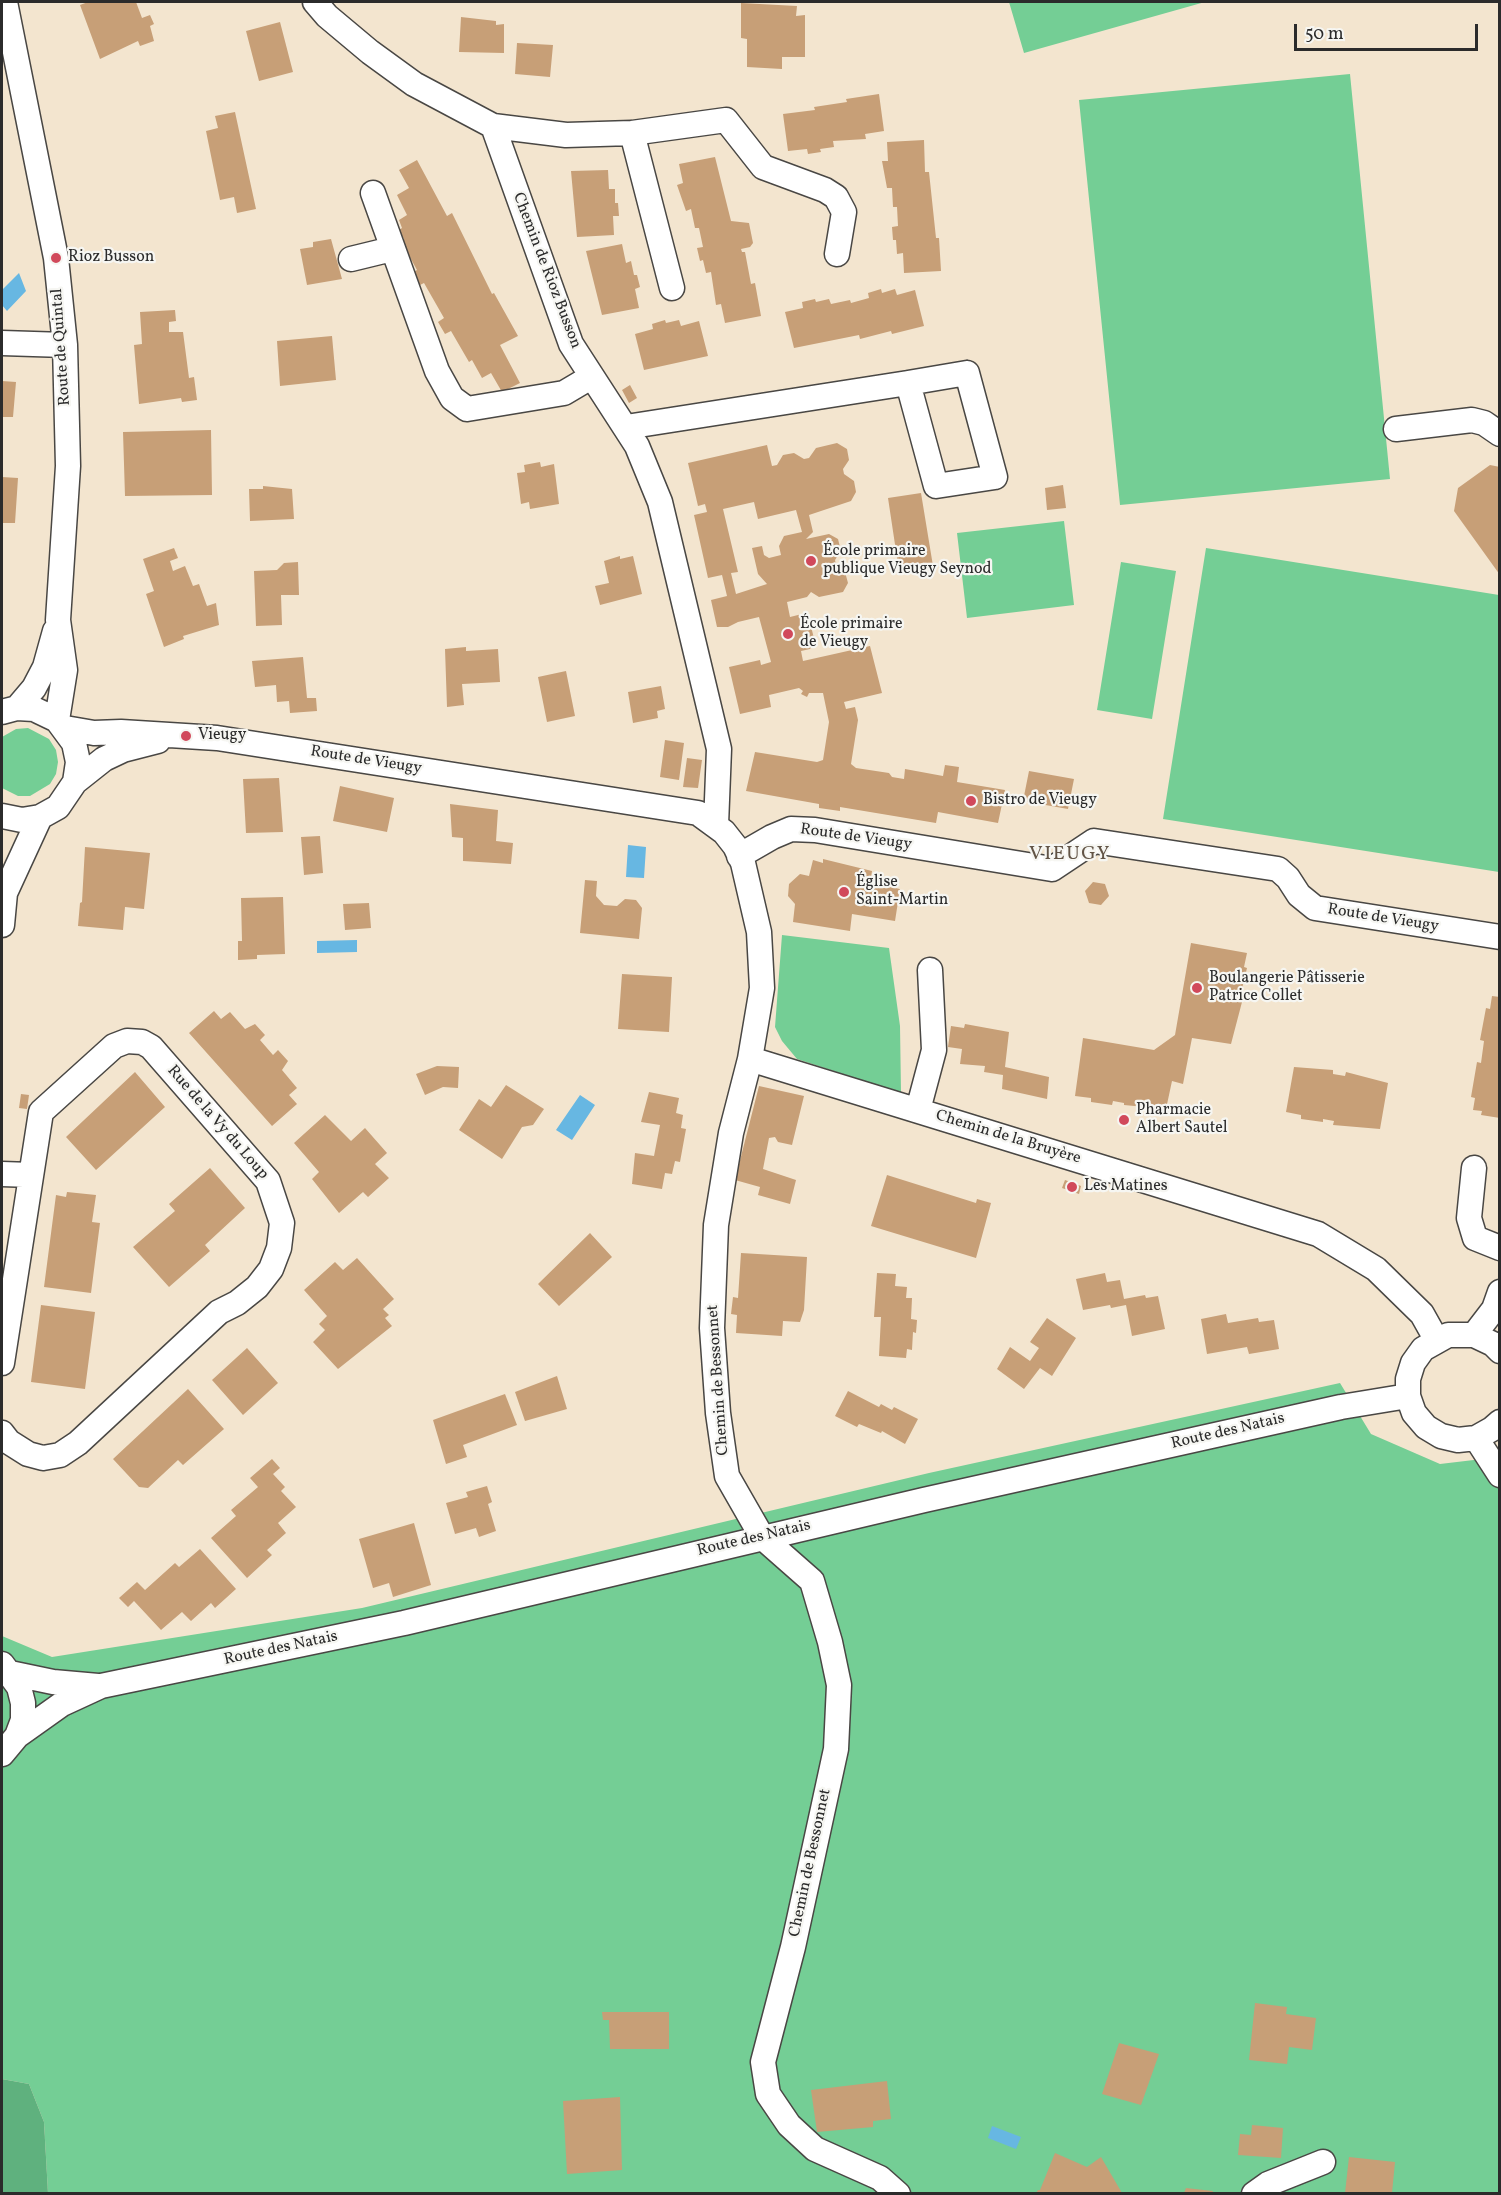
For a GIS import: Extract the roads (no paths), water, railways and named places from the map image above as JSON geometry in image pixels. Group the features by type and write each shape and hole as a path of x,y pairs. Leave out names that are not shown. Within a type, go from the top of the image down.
{"street":[{"path":"315,2 370,52 414,84 493,126 567,135 632,133 726,120 763,167 825,190 836,197 844,212 837,254"},
{"name":"Route de Quintal","path":"6,3 56,258 65,345 68,466 59,574 58,620 65,670 61,724"},
{"name":"Chemin de Rioz Busson","path":"493,126 572,344 591,377 626,427 660,502 719,748 716,825"},
{"path":"632,133 672,288"},
{"path":"373,193 437,371 452,398 467,409 564,393 591,377"},
{"path":"351,259 392,249"},
{"path":"2,343 65,345"},
{"path":"626,427 967,373 995,477 936,486 908,383"},
{"path":"1396,429 1472,420 1484,423 1500,434"},
{"name":"Route de Quintal","path":"9,710 34,688 45,667 58,620"},
{"name":"Route de Vieugy","path":"9,710 34,709 61,724 94,733 217,738 698,813 716,825 735,846 739,856 772,837 791,830 815,830 1052,869 1094,841 1278,868 1299,895 1315,908 1500,937"},
{"path":"2,816 22,820 40,817 58,807 75,782 78,762 74,742 61,724"},
{"name":"Route de Vieugy","path":"75,782 104,759 123,750 177,736"},
{"path":"2,925 3,884 40,817"},
{"name":"Chemin de Bessonnet","path":"739,856 759,932 762,988 750,1059 731,1133 718,1215 712,1328 718,1413 727,1476 762,1537 812,1581 830,1642 839,1685 836,1749 793,1947 763,2062 768,2094 789,2125 814,2150 880,2178 898,2193"},
{"path":"918,1110 934,1050 930,970"},
{"name":"Rue de la Vy du Loup","path":"2,1363 41,1112 114,1046 127,1041 142,1042 158,1055 268,1181 282,1223 279,1248 271,1269 257,1287 237,1303 219,1312 78,1443 60,1455 43,1458 28,1454 9,1442 2,1433"},
{"name":"Chemin de la Bruyère","path":"750,1059 1318,1234 1376,1269 1422,1314 1436,1339"},
{"path":"1474,1168 1469,1218 1474,1238 1500,1248"},
{"path":"2,1174 31,1176"},
{"path":"1474,1335 1494,1309 1500,1292"},
{"path":"1500,1352 1493,1344 1474,1335 1461,1333 1436,1339 1423,1349 1413,1363 1408,1379 1408,1396 1414,1413 1426,1427 1450,1438 1476,1438 1500,1422"},
{"name":"Route des Natais","path":"17,1736 62,1704 101,1686 404,1623 762,1537 1341,1407 1408,1396"},
{"path":"1476,1438 1500,1475"},
{"path":"2,1754 17,1736 23,1720 23,1703 19,1687 6,1668"},
{"name":"Route des Natais","path":"6,1668 53,1682 101,1686"},
{"path":"1254,2193 1269,2184 1323,2162"}],"water":[{"path":"19,273 26,291 7,311 2,305 2,290"},
{"path":"628,845 646,847 644,878 626,877"},
{"path":"357,940 357,952 317,953 317,941"},
{"path":"580,1095 595,1105 572,1140 556,1130"},
{"path":"992,2126 1021,2137 1016,2149 988,2138"}],"place":[{"name":"Rioz Busson","path":"56,258"},
{"name":"École primaire publique Vieugy Seynod","path":"811,561"},
{"name":"École primaire de Vieugy","path":"788,634"},
{"name":"Vieugy","path":"186,736"},
{"name":"Bistro de Vieugy","path":"971,801"},
{"name":"Église Saint-Martin","path":"844,892"},
{"name":"Boulangerie Pâtisserie Patrice Collet","path":"1197,988"},
{"name":"Pharmacie Albert Sautel","path":"1124,1120"},
{"name":"Les Matines","path":"1072,1187"}],"district":[{"name":"VIEUGY","path":"1070,855"}]}
